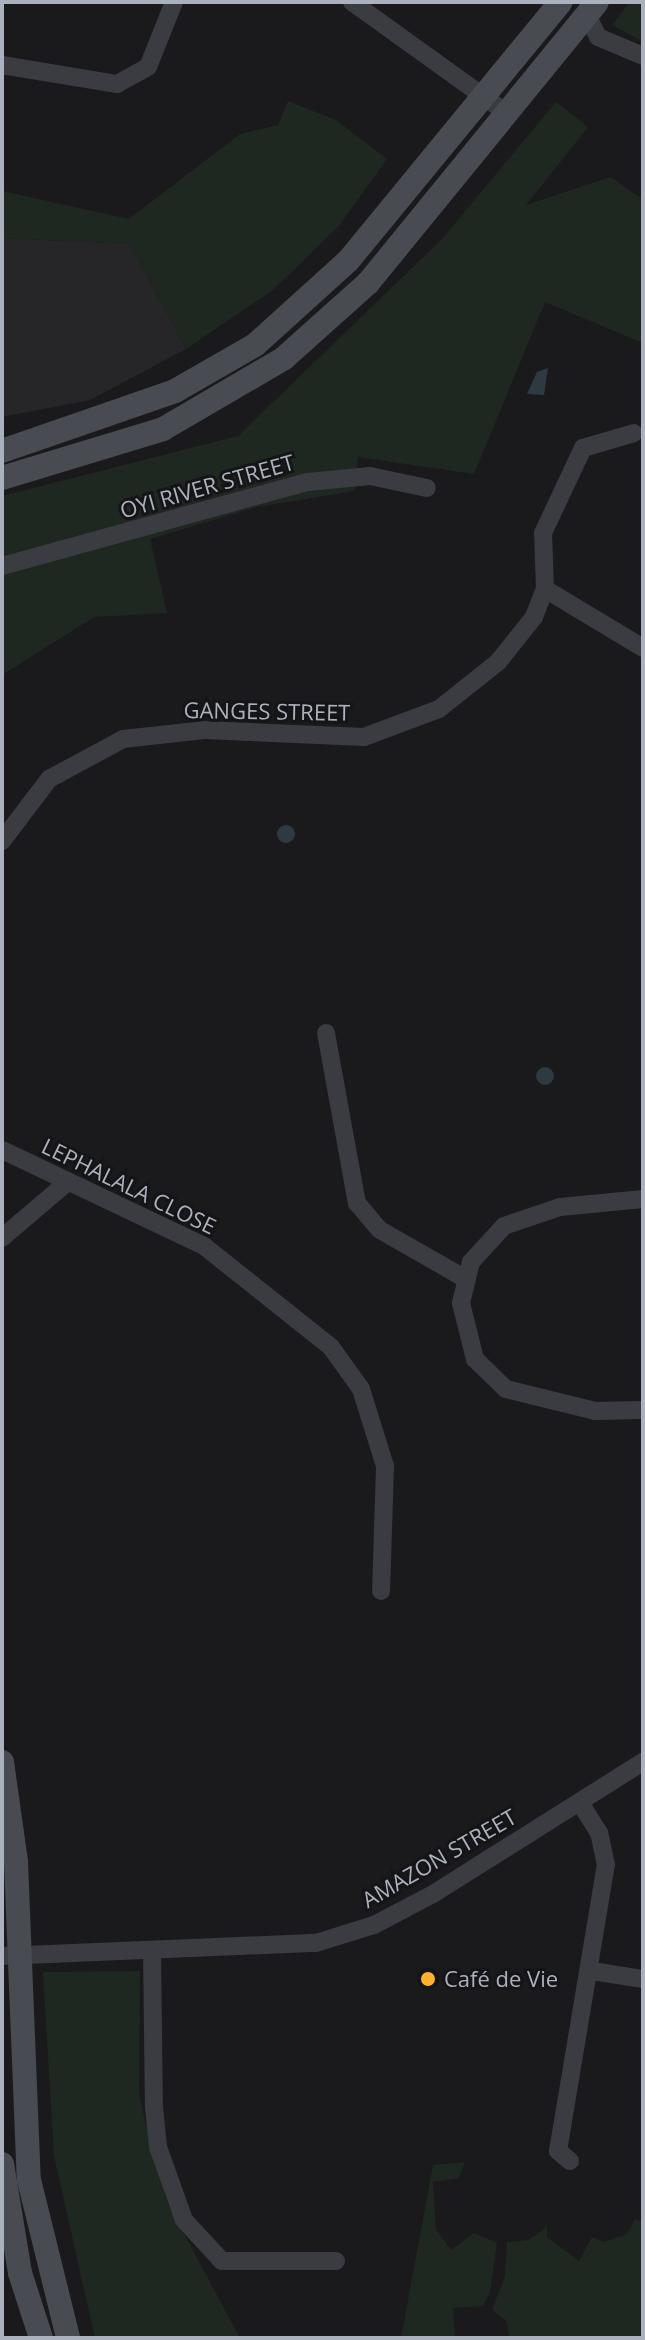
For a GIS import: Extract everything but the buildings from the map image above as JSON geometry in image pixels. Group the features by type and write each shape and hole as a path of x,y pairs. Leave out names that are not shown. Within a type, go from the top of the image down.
{"street":[{"path":"2,65 117,84 148,67 174,2"},
{"path":"352,2 480,100 508,114"},
{"path":"2,451 175,391 255,345 348,261 561,2"},
{"path":"592,8 598,37 643,56"},
{"path":"2,478 163,429 283,359 368,283 592,8"},
{"name":"GANGES STREET","path":"2,841 49,779 123,739 204,730 364,737 400,728 439,709 498,662 534,617 545,589 543,533 583,448 634,433"},
{"name":"OYI RIVER STREET","path":"2,566 308,482 370,476 427,488"},
{"path":"545,589 643,648"},
{"path":"326,1033 357,1203 380,1230 464,1278"},
{"name":"LEPHALALA CLOSE","path":"2,1150 64,1185 204,1246 345,1364 371,1415 385,1466 381,1591"},
{"path":"2,1238 64,1185"},
{"path":"643,1199 530,1213 504,1226 464,1278 466,1340 488,1377 535,1400 595,1411 643,1410"},
{"path":"2,1762 11,1955 29,2180 68,2338"},
{"name":"AMAZON STREET","path":"11,1955 264,1949 374,1925 643,1762"},
{"path":"570,2161 558,2151 592,1971 606,1865 599,1833 580,1802"},
{"path":"152,1950 154,2107 158,2147 184,2220 222,2261 336,2261"},
{"path":"592,1971 643,1979"},
{"path":"2,2164 20,2273 41,2338"}],"shaded area":[{"path":"630,2 643,2 643,42 612,25"},
{"path":"288,101 336,120 387,159 338,227 273,290 186,349 130,244 2,238 2,191 129,219 240,134 278,125"},
{"path":"556,102 588,127 526,205 611,177 643,200 643,343 545,302 474,474 358,457 355,491 257,507 150,539 167,613 94,617 2,675 2,496 238,436 443,238"},
{"path":"2,238 130,244 186,349 90,400 2,417"},
{"path":"548,368 544,395 527,394 537,372"},
{"path":"286,825 295,834 286,843 277,834"},
{"path":"545,1067 554,1076 545,1085 536,1076"},
{"path":"140,1971 139,2093 151,2149 168,2204 240,2338 95,2338 54,2156 43,1972"},
{"path":"465,2162 459,2178 433,2182 436,2229 451,2250 474,2233 497,2243 490,2292 483,2306 453,2308 455,2338 401,2338 433,2165"},
{"path":"635,2219 643,2223 643,2338 510,2338 506,2320 492,2310 505,2277 507,2242 529,2240 547,2227 547,2237 579,2261 592,2237 603,2242 627,2234"}],"place":[{"name":"Café de Vie","path":"428,1979"}]}
